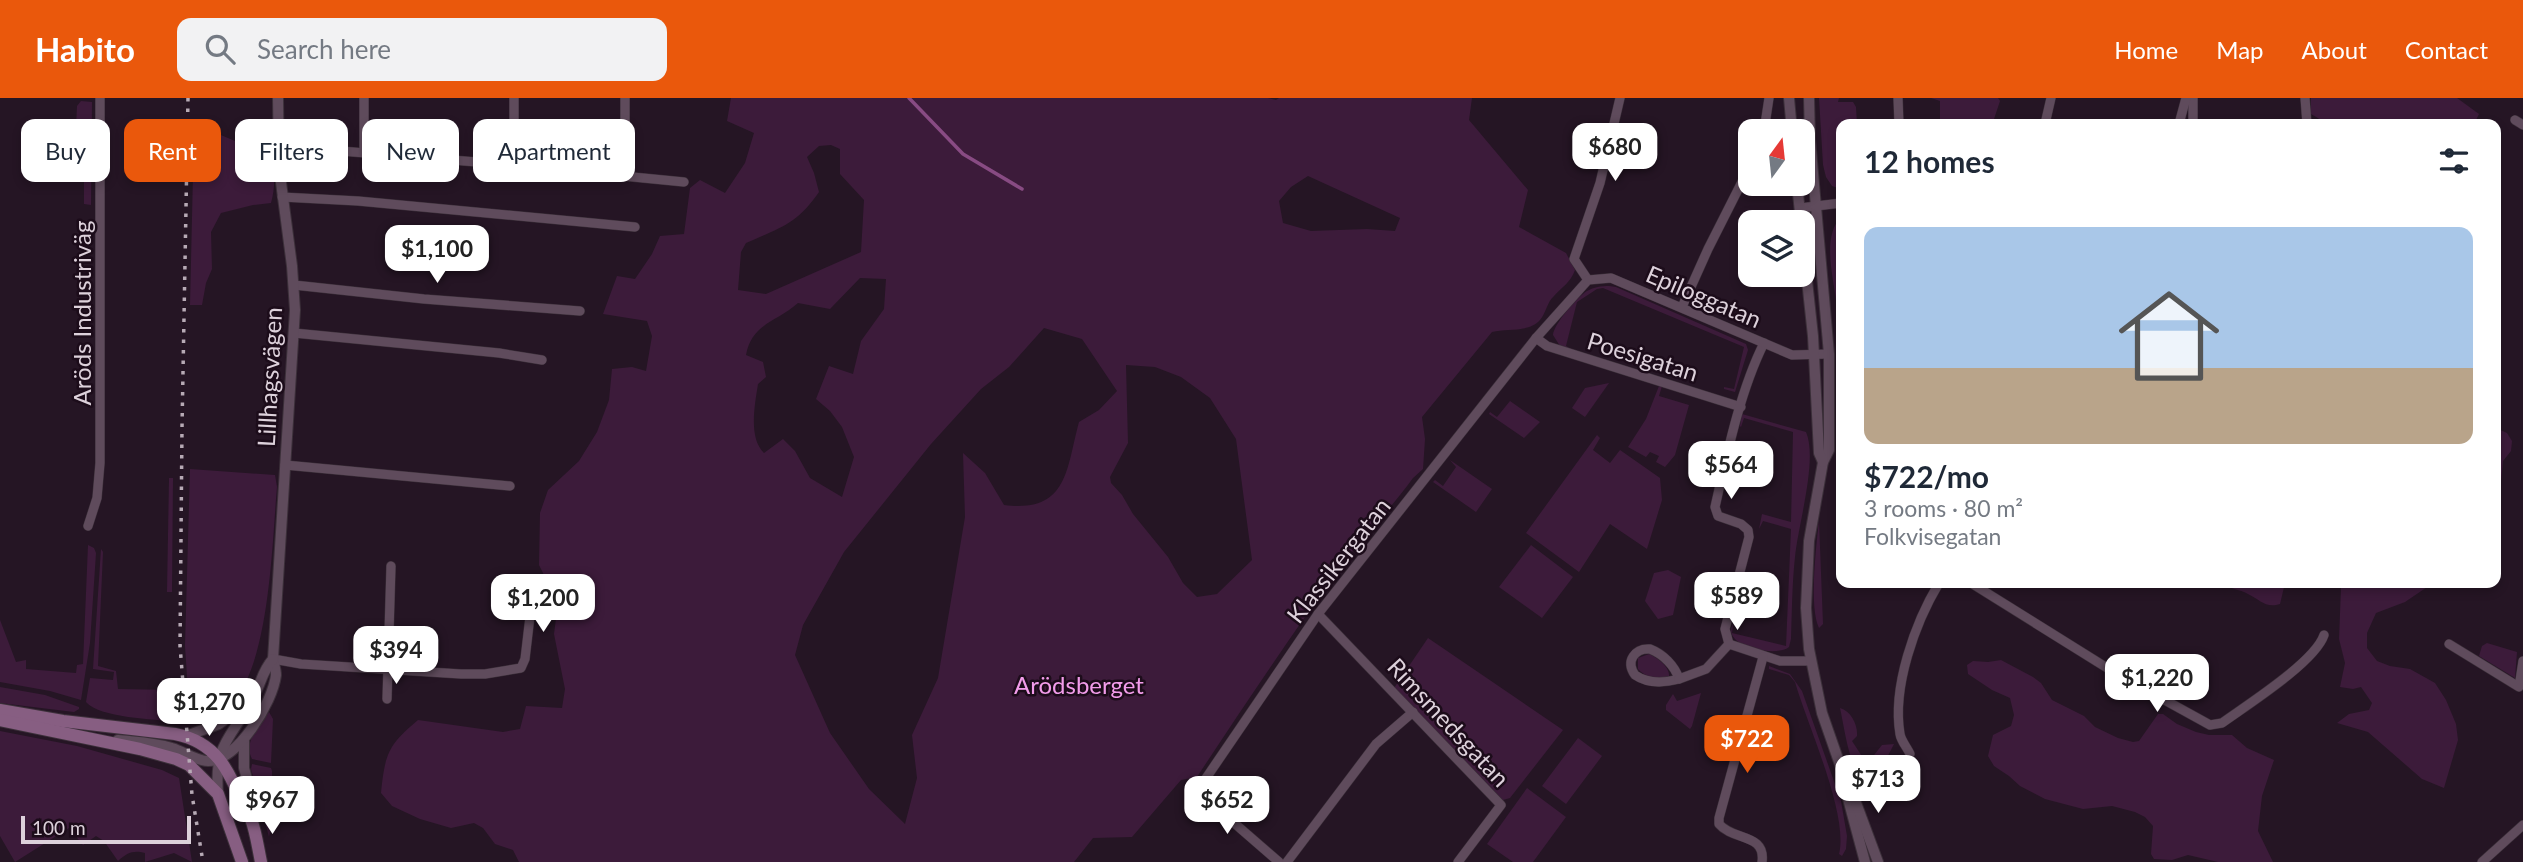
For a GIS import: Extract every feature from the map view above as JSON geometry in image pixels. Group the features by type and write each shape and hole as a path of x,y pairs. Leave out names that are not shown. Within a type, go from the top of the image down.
{"main road":[{"path":"0,710 187,736 219,759 235,781 243,806 251,818 261,862"},
{"path":"0,720 77,735"},
{"name":"Lillhagsvägen","path":"77,735 158,753 189,765 218,794 242,862"}],"street":[{"name":"Aröds Industriväg","path":"88,526 97,498 100,463 100,98"},
{"name":"Lillhagsvägen","path":"278,98 278,119"},
{"path":"364,98 364,119"},
{"path":"514,98 514,119"},
{"path":"625,98 625,119"},
{"path":"1588,280 1574,259 1600,183 1620,98"},
{"path":"1766,119 1769,98"},
{"path":"1789,98 1791,119"},
{"path":"1809,98 1810,139 1829,354 1829,450 1823,462 1810,541 1807,587 1811,661 1822,713 1845,779 1865,862"},
{"path":"1898,98 1899,119"},
{"path":"2046,119 2051,98"},
{"path":"2180,119 2186,98"},
{"path":"2193,98 2193,119"},
{"path":"2305,98 2307,119"},
{"path":"635,176 684,182"},
{"name":"Lillhagsvägen","path":"219,759 234,751 244,739 270,694 276,675 273,659 294,333 294,285 281,182"},
{"path":"1682,307 1738,190"},
{"path":"1798,196 1800,208 1836,204"},
{"path":"282,197 358,201 635,228"},
{"name":"Epiloggatan","path":"1588,280 1611,278 1792,355 1829,354"},
{"name":"Klassikergatan","path":"1279,862 1203,796 1200,789 1318,614 1536,338 1588,280"},
{"path":"294,285 424,299 580,311"},
{"path":"1807,287 1819,453 1823,462"},
{"path":"294,333 519,355 542,360"},
{"name":"Poesigatan","path":"1536,338 1547,346 1741,407"},
{"path":"1764,343 1755,361 1741,407 1715,507 1718,516 1741,524 1748,530 1749,537 1727,618 1725,636 1729,644 1763,657 1791,662 1811,661"},
{"path":"285,465 510,486"},
{"path":"387,699 391,566"},
{"path":"1910,754 1900,733 1900,704 1905,669 1920,620 1936,588"},
{"path":"1979,588 2112,671 2210,725 2222,723 2292,670 2317,649 2324,635"},
{"path":"273,659 301,664 485,674 521,668 525,659 533,591"},
{"name":"Rimsmedsgatan","path":"1318,614 1501,805 1458,862"},
{"path":"1679,679 1677,672 1657,652 1639,650 1632,659 1632,670 1639,678 1657,682 1679,679 1706,670 1729,644"},
{"path":"2449,644 2521,688 2523,661"},
{"path":"1762,862 1763,852 1757,843 1726,831 1719,824 1719,818 1763,657"},
{"name":"Lillhagsvägen","path":"218,794 216,773 223,743 254,697 264,669 273,659"},
{"name":"Lillhagsvägen","path":"187,736 219,724 254,697"},
{"path":"1287,862 1377,744 1413,712"},
{"path":"77,735 140,740 176,749 203,760 219,759"},
{"path":"244,739 244,768 254,804 251,818"},
{"path":"1845,779 1852,790 1878,862"},
{"path":"2483,862 2523,825"}],"green space":[{"name":"Arödsberget","path":"731,98 1472,98 1469,120 1528,190 1519,227 1566,253 1575,270 1535,324 1492,332 1422,417 1425,439 1423,469 1339,569 1197,777 1181,780 1132,837 1093,838 1074,862 519,862 513,850 495,844 483,828 474,823 451,828 420,819 392,806 381,793 384,769 394,744 418,720 503,732 520,729 526,706 562,708 565,689 554,634 558,603 539,565 540,513 548,490 579,461 597,432 609,400 612,369 632,367 646,371 652,336 647,321 603,314 617,276 635,279 652,254 660,236 684,234 690,188 700,180 725,193 745,163 754,133 727,121","holes":["831,145 840,149 840,174 864,200 861,252 766,294 738,290 741,252 746,243 795,218 819,192 807,157 819,146","1308,176 1400,218 1395,231 1311,231 1283,223 1279,201 1291,187","860,278 886,279 884,309 861,341 853,374 829,366 816,399 842,427 854,457 842,497 810,478 795,451 783,439 764,453 759,447 754,430 754,411 758,384 766,377 763,362 746,355 749,344 760,329 798,303 830,309","1044,328 1082,339 1117,391 1099,410 1079,422 1061,484 1052,495 1041,502 1025,506 1004,505 985,473 963,453 965,517 938,678 912,735 917,778 905,824 869,789 830,733 795,655 803,625 844,552 931,444 981,389 1009,367","1126,365 1155,367 1181,377 1210,398 1236,439 1252,560 1217,594 1197,597 1183,583 1168,557 1111,483 1110,477 1128,443"]},
{"path":"1819,98 1839,98 1838,102 1853,102 1857,119 1836,119 1836,187 1826,177"},
{"path":"1931,98 1998,98 2000,101 1994,119 1940,119 1940,101"},
{"path":"2311,98 2457,98 2479,114 2476,119 2320,119 2311,114"},
{"path":"81,101 92,102 92,119 76,119 77,106"},
{"path":"221,135 235,141 235,182 274,182 274,187 271,203 221,213 211,232 212,269 202,305 190,305 193,182 221,182"},
{"path":"84,182 91,182 91,205 84,204"},
{"path":"1836,224 1836,300 1830,257"},
{"path":"1609,286 1746,344 1748,350 1735,392 1724,387 1734,389 1744,347 1603,288 1577,302 1566,346 1573,350 1560,346 1553,335 1554,330 1567,311 1587,291"},
{"path":"1609,383 1585,417 1572,408 1585,388"},
{"path":"1659,386 1662,386 1659,396 1689,405 1675,455 1665,467 1656,462 1659,456 1650,452 1646,457 1628,447 1646,419"},
{"path":"1510,401 1540,422 1524,438 1489,414 1490,412 1497,417"},
{"path":"1742,414 1806,432 1809,444 1809,475 1794,567 1791,639 1789,647 1782,650 1751,648 1734,638 1731,632 1733,624 1732,633 1786,646 1791,529 1763,521 1759,529 1762,514 1791,522 1793,432 1744,418 1741,427"},
{"path":"2501,430 2507,433 2512,441 2511,451 2503,461 2501,481"},
{"path":"1597,435 1600,438 1593,450 1610,463 1620,450 1660,478 1662,500 1647,549 1610,524 1579,572 1526,533"},
{"path":"1450,460 1492,489 1476,512 1433,482 1435,480 1443,486 1456,467"},
{"path":"190,469 275,475 277,487 267,602 254,661 244,686 231,704 219,714 194,723 190,722 185,646"},
{"path":"169,478 173,478 172,592 167,592"},
{"path":"1819,521 1823,624 1819,628 1814,592"},
{"path":"88,545 94,548 96,553 90,643 81,700 0,682 0,620 16,662 26,660 26,669 76,673 77,665 83,664"},
{"path":"1531,545 1573,577 1542,618 1499,587"},
{"path":"101,549 98,666 116,671 118,689 174,690 176,722 115,715 86,702 90,678 113,680 114,672 93,669"},
{"path":"1668,570 1681,577 1673,615 1658,619 1645,601 1654,573"},
{"path":"2231,588 2284,588 2280,604 2275,605 2263,603 2245,592"},
{"path":"2341,588 2426,588 2405,602 2376,613 2367,633 2367,648 2377,661 2410,669 2435,683 2446,700 2456,724 2458,740 2444,788 2422,779 2368,732 2337,723 2349,714 2369,710 2372,703 2361,687 2340,687 2345,663 2339,639"},
{"path":"1428,638 1563,730 1510,798 1503,800 1394,688"},
{"path":"2487,643 2517,652 2515,678 2479,656 2482,646"},
{"path":"1649,654 1660,660 1669,677 1652,677 1638,669 1638,658"},
{"path":"2001,660 2041,683 2052,700 2084,716 2095,727 2118,738 2139,741 2158,714 2163,714 2196,732 2232,735 2247,748 2274,760 2262,796 2258,831 2273,862 2218,862 2188,855 2172,860 2154,859 2151,854 2153,826 2145,817 2112,806 2083,809 2045,799 2020,786 1994,766 1988,756 1993,735 2011,726 2014,715 2010,698 1968,674 1967,665 1973,661"},
{"path":"1769,666 1790,674 1802,691 1841,801 1847,836 1846,849 1842,856 1839,854 1838,817 1833,794 1795,682 1789,675 1769,669"},
{"path":"0,687 45,695 79,709 74,712 0,703"},
{"path":"1701,693 1690,729 1666,710 1673,694 1677,701"},
{"path":"1840,708 1853,719 1857,736 1852,741 1867,764 1882,745 1894,744 1870,791 1853,763"},
{"path":"269,712 273,719 271,763 252,759 249,746 253,734"},
{"path":"0,731 77,746 162,770 179,778 192,862 174,853 145,862 145,853 137,852 127,854 118,861 104,841 96,836 83,845 69,828 15,862 0,836"},
{"path":"1578,738 1602,756 1566,804 1542,786"},
{"path":"252,764 271,768 272,771 273,818 269,837 251,769"},
{"path":"1527,788 1566,817 1533,862 1513,862 1487,844"}],"waterway":[{"path":"909,98 963,154 1022,189"}],"railway":[{"path":"188,98 180,646 192,795 202,856"}]}
